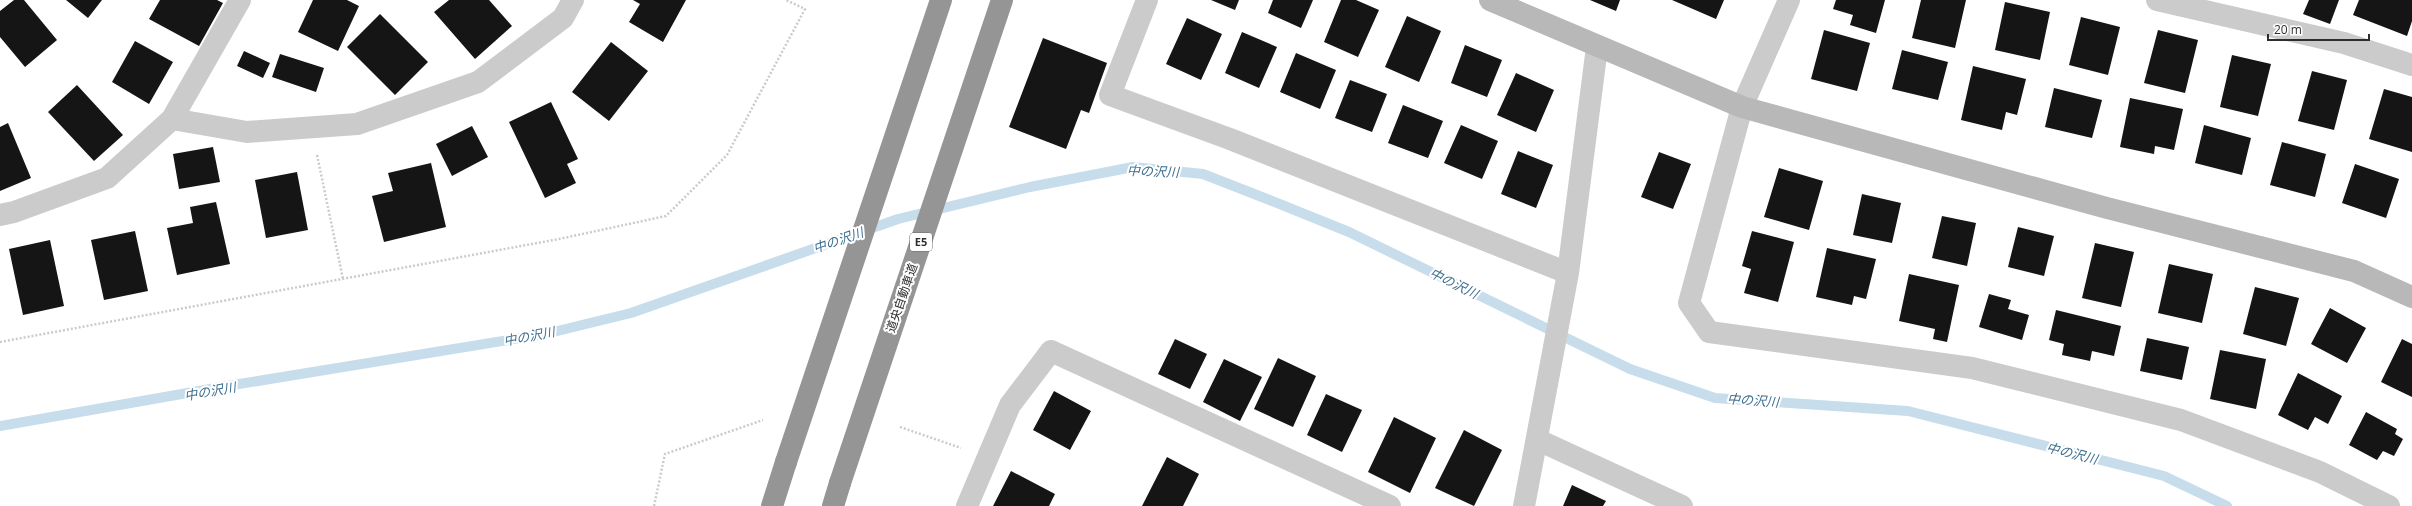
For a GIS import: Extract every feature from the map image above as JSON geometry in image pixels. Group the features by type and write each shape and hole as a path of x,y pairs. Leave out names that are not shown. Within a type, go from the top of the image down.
{"highway":[{"path":"772,506 941,0"},
{"name":"道央自動車道","path":"833,506 1002,0"}],"street":[{"path":"0,215 14,212 107,178 172,119 240,0"},
{"path":"172,119 247,132 357,124 478,82 562,18 573,0"},
{"path":"1147,0 1110,95 1230,139 1568,273"},
{"path":"1490,0 1597,47 1742,107 2107,208 2354,271 2412,296"},
{"path":"1789,0 1742,107 1689,303 1709,332 1972,368 2173,418 2320,472 2389,506"},
{"path":"2157,0 2237,9 2412,64"},
{"path":"1524,506 1538,440 1543,399 1568,273 1597,47"},
{"path":"967,506 1010,405 1051,351 1390,506"},
{"path":"1538,440 1682,506"}],"path":[{"path":"0,342 559,239 666,216 727,154 805,9 786,0"},
{"path":"312,127 342,279"},
{"path":"654,506 665,454 763,420"},
{"path":"900,427 988,457"}],"building":[{"path":"14,0 24,0 57,40 25,67 0,37 0,11"},
{"path":"66,0 102,0 88,18"},
{"path":"160,0 217,0 223,3 199,46 149,19"},
{"path":"313,0 347,0 359,6 338,51 298,32"},
{"path":"449,0 489,0 512,26 475,59 434,12"},
{"path":"633,0 686,0 663,42 629,22 640,4"},
{"path":"1211,0 1239,0 1235,10"},
{"path":"1273,0 1313,0 1301,28 1268,13"},
{"path":"1341,0 1356,0 1379,10 1358,57 1324,42"},
{"path":"1590,0 1620,0 1616,11"},
{"path":"1672,0 1724,0 1716,19"},
{"path":"1836,0 1885,0 1876,33 1850,25 1853,15 1833,9"},
{"path":"1921,0 1966,0 1955,48 1912,38"},
{"path":"2309,0 2339,0 2330,24 2303,14"},
{"path":"2359,0 2412,0 2412,21 2407,36 2353,15"},
{"path":"2005,2 2050,12 2040,60 1995,50"},
{"path":"380,14 428,62 395,95 347,47"},
{"path":"1407,16 1441,31 1419,82 1385,67"},
{"path":"2081,17 2120,27 2108,75 2069,65"},
{"path":"1187,18 1222,34 1201,80 1166,64"},
{"path":"1824,30 1870,43 1857,91 1811,79"},
{"path":"2158,30 2198,40 2185,93 2144,83"},
{"path":"1242,32 1277,47 1259,88 1225,73"},
{"path":"1043,38 1107,63 1089,113 1081,110 1066,149 1009,127"},
{"path":"135,41 173,62 149,104 112,82"},
{"path":"611,42 648,71 609,121 572,92"},
{"path":"1465,45 1502,60 1487,97 1451,83"},
{"path":"1902,50 1948,62 1938,100 1892,89"},
{"path":"244,51 270,63 263,78 237,66"},
{"path":"1296,53 1336,70 1320,109 1280,92"},
{"path":"280,54 324,68 316,92 272,77"},
{"path":"2232,55 2271,64 2258,116 2220,107"},
{"path":"1973,66 2026,79 2017,115 2006,112 2002,130 1961,120"},
{"path":"2312,71 2347,80 2334,130 2298,121"},
{"path":"1516,73 1554,90 1536,132 1497,115"},
{"path":"1350,80 1387,94 1372,132 1335,118"},
{"path":"77,85 123,135 94,161 48,112"},
{"path":"2054,88 2102,100 2092,138 2045,127"},
{"path":"2384,89 2412,97 2412,152 2369,139"},
{"path":"2130,98 2183,109 2174,150 2155,146 2154,154 2120,147"},
{"path":"551,102 578,159 567,164 576,183 545,198 509,122"},
{"path":"1403,105 1443,121 1428,158 1388,143"},
{"path":"8,123 31,178 0,191 0,127"},
{"path":"1461,125 1498,141 1482,179 1444,163"},
{"path":"2204,125 2251,138 2242,175 2195,163"},
{"path":"472,126 488,157 452,176 436,144"},
{"path":"2282,142 2326,154 2315,197 2270,185"},
{"path":"213,147 220,182 179,189 173,154"},
{"path":"1518,151 1553,165 1536,208 1501,194"},
{"path":"1659,152 1691,164 1673,209 1641,197"},
{"path":"431,163 446,227 384,242 372,196 393,191 388,173"},
{"path":"2355,164 2399,179 2386,218 2342,203"},
{"path":"1779,168 1823,181 1809,230 1764,217"},
{"path":"297,172 308,230 266,238 255,180"},
{"path":"1862,194 1901,203 1892,243 1853,235"},
{"path":"216,202 230,264 177,275 167,228 193,223 190,207"},
{"path":"1942,216 1976,223 1967,266 1932,258"},
{"path":"2018,227 2054,236 2044,276 2008,267"},
{"path":"135,231 148,291 104,300 91,240"},
{"path":"1752,231 1794,242 1778,302 1744,293 1751,269 1742,266"},
{"path":"50,240 64,306 23,315 9,249"},
{"path":"2095,243 2134,252 2121,307 2082,298"},
{"path":"1827,248 1876,259 1866,299 1854,296 1852,305 1816,297"},
{"path":"2169,264 2213,274 2202,323 2158,313"},
{"path":"1909,274 1959,285 1947,342 1933,339 1935,329 1899,321"},
{"path":"2255,287 2299,298 2286,346 2243,334"},
{"path":"1989,294 2011,300 2008,309 2029,315 2022,340 1979,327"},
{"path":"2330,308 2366,328 2347,363 2311,344"},
{"path":"2056,310 2121,326 2114,356 2092,351 2090,361 2062,355 2064,344 2049,340"},
{"path":"2147,338 2189,347 2182,380 2140,371"},
{"path":"1175,339 1207,354 1190,389 1158,374"},
{"path":"2402,339 2412,344 2412,397 2381,382"},
{"path":"2220,350 2266,359 2256,409 2210,399"},
{"path":"1278,358 1316,376 1293,427 1254,409"},
{"path":"1224,359 1262,377 1240,421 1203,402"},
{"path":"2298,373 2342,396 2328,424 2315,417 2308,430 2278,415"},
{"path":"1054,391 1091,411 1070,450 1033,430"},
{"path":"1326,394 1362,410 1342,452 1307,435"},
{"path":"2366,412 2397,429 2395,434 2403,439 2394,456 2383,451 2377,460 2349,445"},
{"path":"1394,417 1436,438 1410,493 1368,472"},
{"path":"1464,430 1502,450 1474,506 1435,488"},
{"path":"1167,457 1199,474 1183,506 1142,506"},
{"path":"1011,471 1055,494 1049,506 993,506"},
{"path":"1572,485 1606,501 1603,506 1563,506"}],"waterway":[{"name":"中の沢川","path":"0,426 227,386 545,334 631,313 898,219 1030,187 1133,167 1203,174 1267,199 1349,232 1630,369 1715,398 1908,411 2164,476 2227,506"}]}
